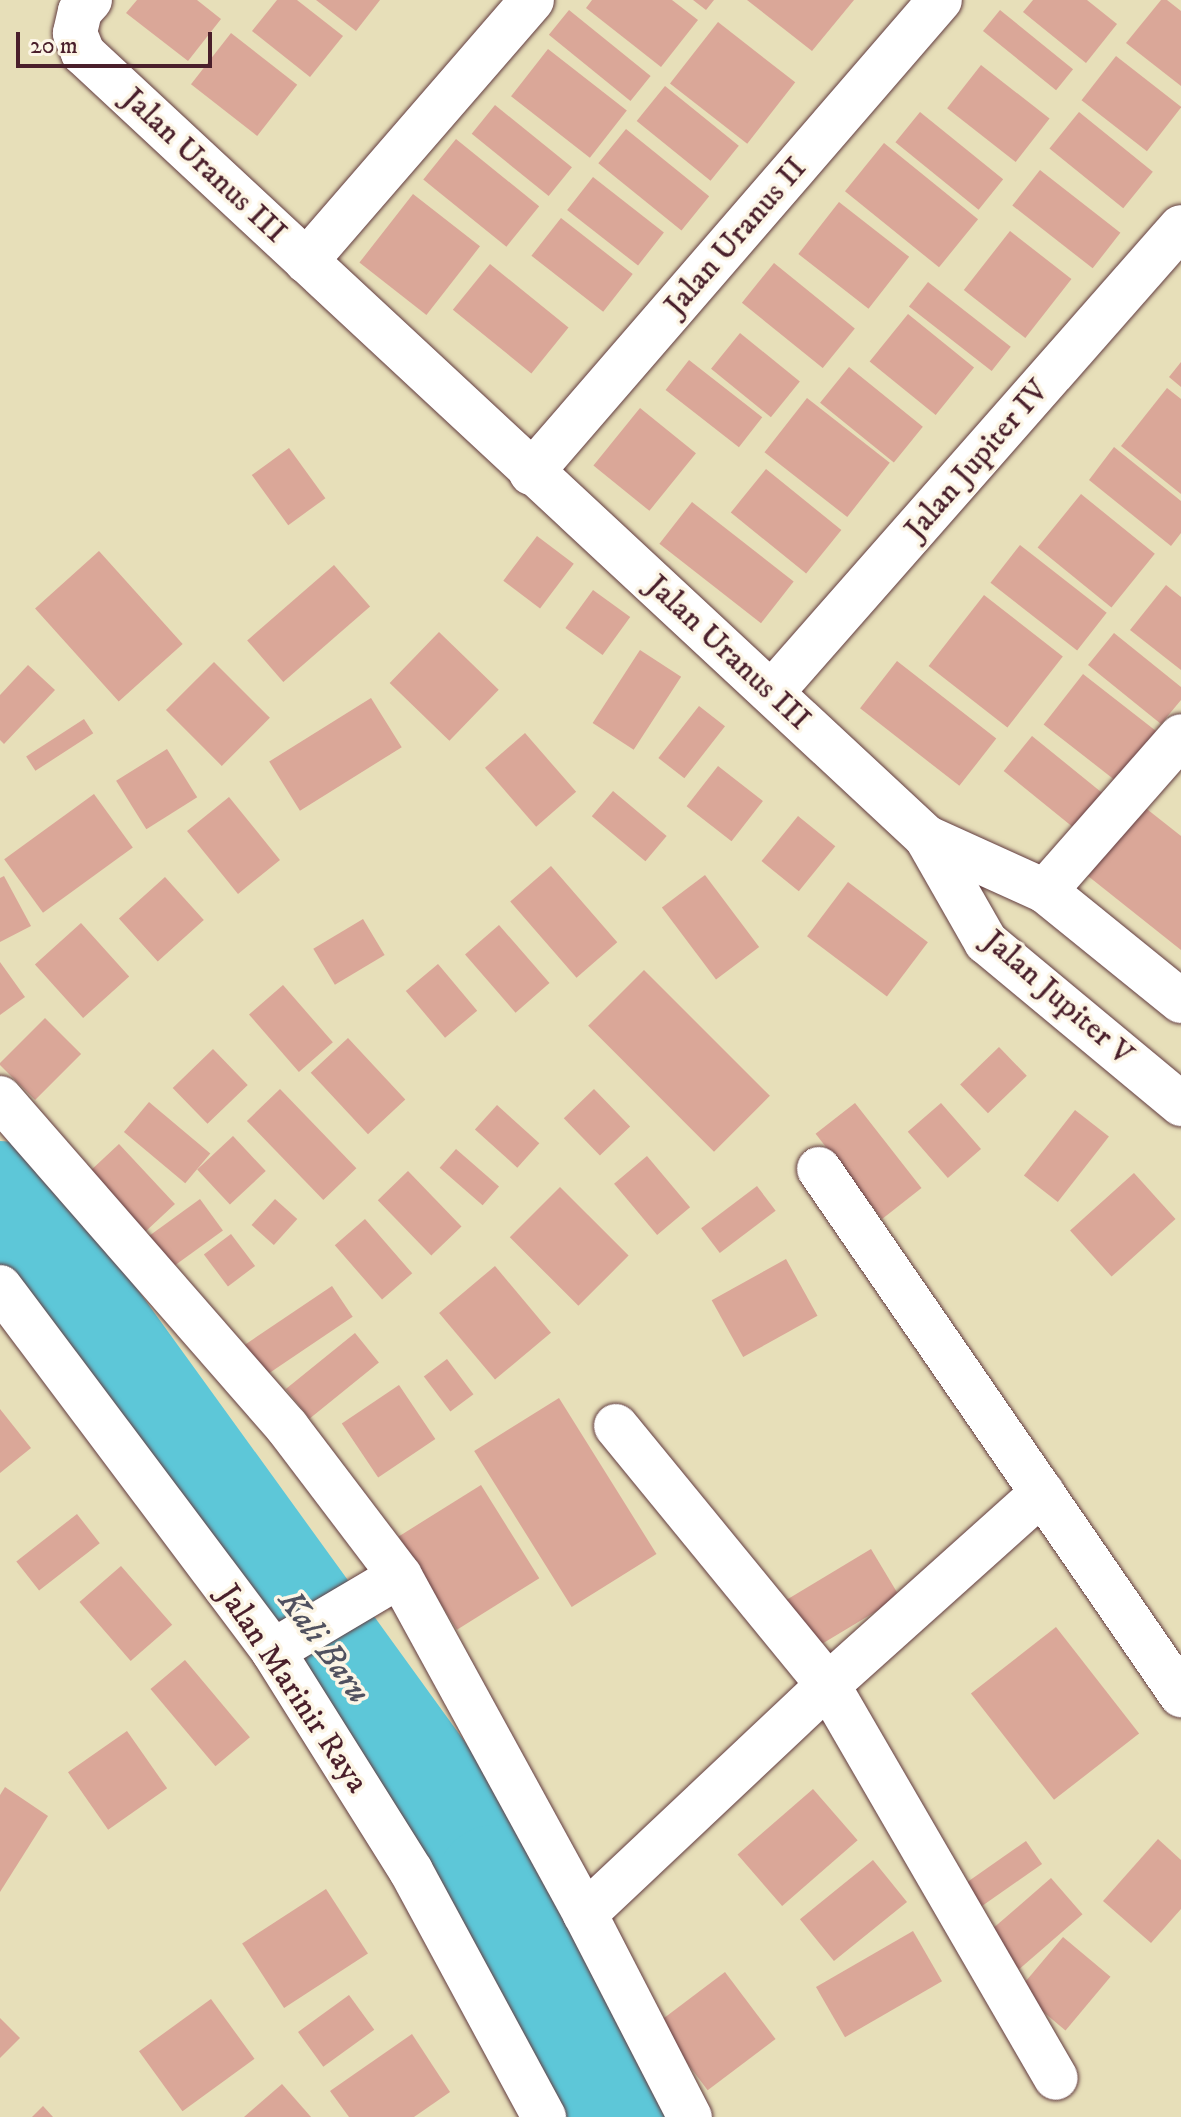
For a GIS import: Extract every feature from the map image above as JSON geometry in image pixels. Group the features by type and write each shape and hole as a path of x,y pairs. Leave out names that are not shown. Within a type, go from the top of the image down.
{"street":[{"name":"Jalan Uranus III","path":"306,261 532,0"},
{"name":"Jalan Uranus II","path":"531,473 940,0"},
{"name":"Jalan Uranus III","path":"83,16 83,53 531,473 926,837 1045,891 1181,1001"},
{"name":"Jalan Jupiter IV","path":"772,692 1181,227"},
{"path":"1045,891 1181,736"},
{"name":"Jalan Jupiter V","path":"926,837 986,942 1181,1104"},
{"path":"0,1098 287,1427 400,1576 585,1914 690,2117"},
{"path":"819,1169 1181,1695"},
{"name":"Jalan Marinir Raya","path":"0,1287 280,1646 411,1871 544,2117"},
{"path":"616,1426 828,1685 1056,2078"},
{"path":"585,1914 828,1685 1042,1493"},
{"path":"280,1646 400,1576"}],"building":[{"path":"137,0 197,0 221,19 188,61 126,13"},
{"path":"277,0 297,0 343,36 310,77 252,31"},
{"path":"316,0 380,0 356,31"},
{"path":"592,0 672,0 698,20 661,67 586,8"},
{"path":"693,0 714,0 706,10"},
{"path":"747,0 854,0 812,51"},
{"path":"1033,0 1087,0 1117,24 1086,63 1023,12"},
{"path":"1161,0 1167,0 1181,11 1181,86 1126,43"},
{"path":"569,10 651,76 630,101 549,35"},
{"path":"1000,10 1073,69 1056,90 983,31"},
{"path":"718,22 795,82 747,144 670,83"},
{"path":"231,33 297,85 257,136 191,84"},
{"path":"548,49 627,111 590,158 511,96"},
{"path":"1116,56 1181,107 1147,151 1082,100"},
{"path":"981,65 1050,119 1016,162 947,108"},
{"path":"665,86 739,146 711,181 637,121"},
{"path":"495,105 572,167 549,196 472,134"},
{"path":"920,112 1003,179 979,210 895,142"},
{"path":"1079,112 1153,172 1123,208 1049,149"},
{"path":"626,129 709,196 681,231 598,163"},
{"path":"456,139 539,206 506,247 423,179"},
{"path":"884,143 978,219 939,267 845,191"},
{"path":"1040,170 1120,233 1093,268 1012,205"},
{"path":"593,177 664,232 638,266 567,210"},
{"path":"413,194 480,246 426,315 359,263"},
{"path":"839,202 909,257 868,309 798,254"},
{"path":"561,218 633,274 603,312 531,256"},
{"path":"1010,231 1071,279 1025,338 964,290"},
{"path":"774,263 855,328 823,368 742,303"},
{"path":"490,264 568,328 531,373 453,310"},
{"path":"928,282 1011,347 992,371 909,306"},
{"path":"908,314 974,367 936,415 870,361"},
{"path":"740,333 800,381 771,417 711,369"},
{"path":"689,360 762,417 739,447 666,390"},
{"path":"1181,362 1181,387 1169,377"},
{"path":"849,367 923,427 894,463 820,403"},
{"path":"1167,388 1181,399 1181,494 1121,446"},
{"path":"807,398 890,463 847,517 765,452"},
{"path":"640,408 696,453 649,511 593,466"},
{"path":"1114,447 1181,501 1181,533 1171,546 1089,480"},
{"path":"289,448 325,498 288,525 252,475"},
{"path":"766,469 841,530 806,574 731,513"},
{"path":"1081,494 1155,554 1111,607 1038,548"},
{"path":"692,502 794,581 761,623 659,544"},
{"path":"537,536 574,564 540,608 503,581"},
{"path":"1020,545 1107,613 1077,651 990,583"},
{"path":"99,551 183,644 119,701 35,609"},
{"path":"334,565 370,607 283,682 247,640"},
{"path":"1166,585 1181,597 1181,670 1130,630"},
{"path":"593,590 630,617 603,655 565,628"},
{"path":"984,595 1063,657 1007,727 929,666"},
{"path":"439,632 499,690 449,741 390,683"},
{"path":"1114,633 1181,687 1181,700 1161,724 1088,665"},
{"path":"640,650 681,677 634,750 593,723"},
{"path":"897,661 996,739 959,786 860,708"},
{"path":"214,662 270,718 222,766 166,710"},
{"path":"28,665 55,690 4,744 0,740 0,695"},
{"path":"1083,674 1163,737 1124,787 1044,724"},
{"path":"371,698 402,747 300,811 269,762"},
{"path":"699,706 725,726 684,778 658,758"},
{"path":"84,719 93,733 35,771 26,757"},
{"path":"525,733 576,792 536,827 485,768"},
{"path":"1032,736 1107,796 1078,831 1004,771"},
{"path":"167,749 197,797 146,829 116,781"},
{"path":"718,766 763,801 732,841 687,806"},
{"path":"613,791 667,836 645,861 592,816"},
{"path":"94,794 133,847 43,913 4,859"},
{"path":"229,797 280,860 238,894 187,831"},
{"path":"1143,806 1181,836 1181,950 1088,876"},
{"path":"798,816 835,846 799,891 761,861"},
{"path":"551,866 617,942 577,978 510,901"},
{"path":"705,875 759,947 716,979 662,907"},
{"path":"4,876 31,926 0,942 0,878"},
{"path":"165,877 204,920 158,962 119,918"},
{"path":"848,882 928,942 887,996 807,936"},
{"path":"363,919 385,955 335,985 313,949"},
{"path":"81,923 129,977 83,1018 35,964"},
{"path":"499,925 550,983 516,1013 465,955"},
{"path":"0,962 25,997 0,1015"},
{"path":"438,964 477,1011 445,1038 406,991"},
{"path":"644,970 770,1096 714,1152 588,1026"},
{"path":"283,985 333,1042 299,1072 249,1015"},
{"path":"45,1018 81,1054 35,1100 0,1063"},
{"path":"348,1038 405,1099 368,1134 311,1073"},
{"path":"999,1047 1027,1076 988,1113 960,1085"},
{"path":"213,1049 248,1085 207,1124 173,1088"},
{"path":"280,1089 356,1168 323,1200 247,1121"},
{"path":"594,1089 630,1126 600,1156 564,1118"},
{"path":"149,1102 210,1153 185,1183 124,1132"},
{"path":"855,1103 921,1188 882,1219 816,1134"},
{"path":"941,1103 981,1149 948,1178 908,1132"},
{"path":"497,1105 539,1143 517,1168 475,1130"},
{"path":"1075,1110 1109,1136 1058,1202 1024,1175"},
{"path":"233,1136 266,1171 230,1205 197,1169"},
{"path":"119,1144 175,1204 142,1235 86,1175"},
{"path":"456,1149 499,1186 483,1205 440,1168"},
{"path":"647,1156 690,1207 657,1235 614,1184"},
{"path":"408,1171 461,1226 431,1256 378,1200"},
{"path":"1134,1173 1175,1219 1112,1277 1070,1231"},
{"path":"757,1186 776,1211 720,1253 701,1228"},
{"path":"560,1187 629,1256 578,1306 510,1237"},
{"path":"200,1199 223,1231 170,1269 147,1238"},
{"path":"275,1199 297,1219 274,1245 252,1225"},
{"path":"365,1219 412,1273 382,1300 335,1245"},
{"path":"231,1234 255,1266 228,1286 204,1254"},
{"path":"786,1259 818,1316 743,1357 712,1300"},
{"path":"495,1266 551,1333 495,1380 439,1313"},
{"path":"332,1286 353,1317 266,1375 245,1345"},
{"path":"355,1333 379,1363 310,1419 286,1389"},
{"path":"447,1359 473,1394 450,1412 424,1376"},
{"path":"399,1385 435,1439 378,1477 342,1424"},
{"path":"559,1398 657,1554 572,1607 474,1451"},
{"path":"0,1409 31,1448 0,1473"},
{"path":"481,1485 539,1578 457,1630 399,1536"},
{"path":"77,1514 100,1543 39,1591 16,1561"},
{"path":"871,1549 900,1597 806,1654 777,1606"},
{"path":"121,1566 172,1625 131,1661 79,1602"},
{"path":"1056,1627 1139,1733 1054,1800 971,1693"},
{"path":"185,1660 250,1737 215,1766 151,1689"},
{"path":"127,1731 167,1788 108,1830 68,1772"},
{"path":"5,1787 48,1816 0,1892 0,1795"},
{"path":"813,1789 858,1840 782,1906 738,1855"},
{"path":"1158,1839 1181,1860 1181,1909 1151,1943 1103,1901"},
{"path":"1026,1841 1042,1864 967,1917 951,1894"},
{"path":"873,1860 907,1902 834,1961 800,1919"},
{"path":"1051,1878 1082,1914 1019,1969 988,1933"},
{"path":"326,1889 368,1954 284,2008 242,1943"},
{"path":"913,1931 942,1981 845,2037 816,1987"},
{"path":"1063,1937 1110,1977 1065,2030 1018,1991"},
{"path":"725,1972 776,2039 708,2090 657,2023"},
{"path":"349,1995 374,2030 323,2067 298,2032"},
{"path":"211,1999 254,2059 182,2111 139,2051"},
{"path":"0,2018 20,2038 0,2058"},
{"path":"412,2034 450,2092 414,2117 349,2117 330,2091"},
{"path":"282,2084 311,2117 244,2117"},
{"path":"43,2106 53,2117 32,2117"}],"waterway":[{"name":"Kali Baru","path":"0,1200 495,1884 608,2117"}]}
